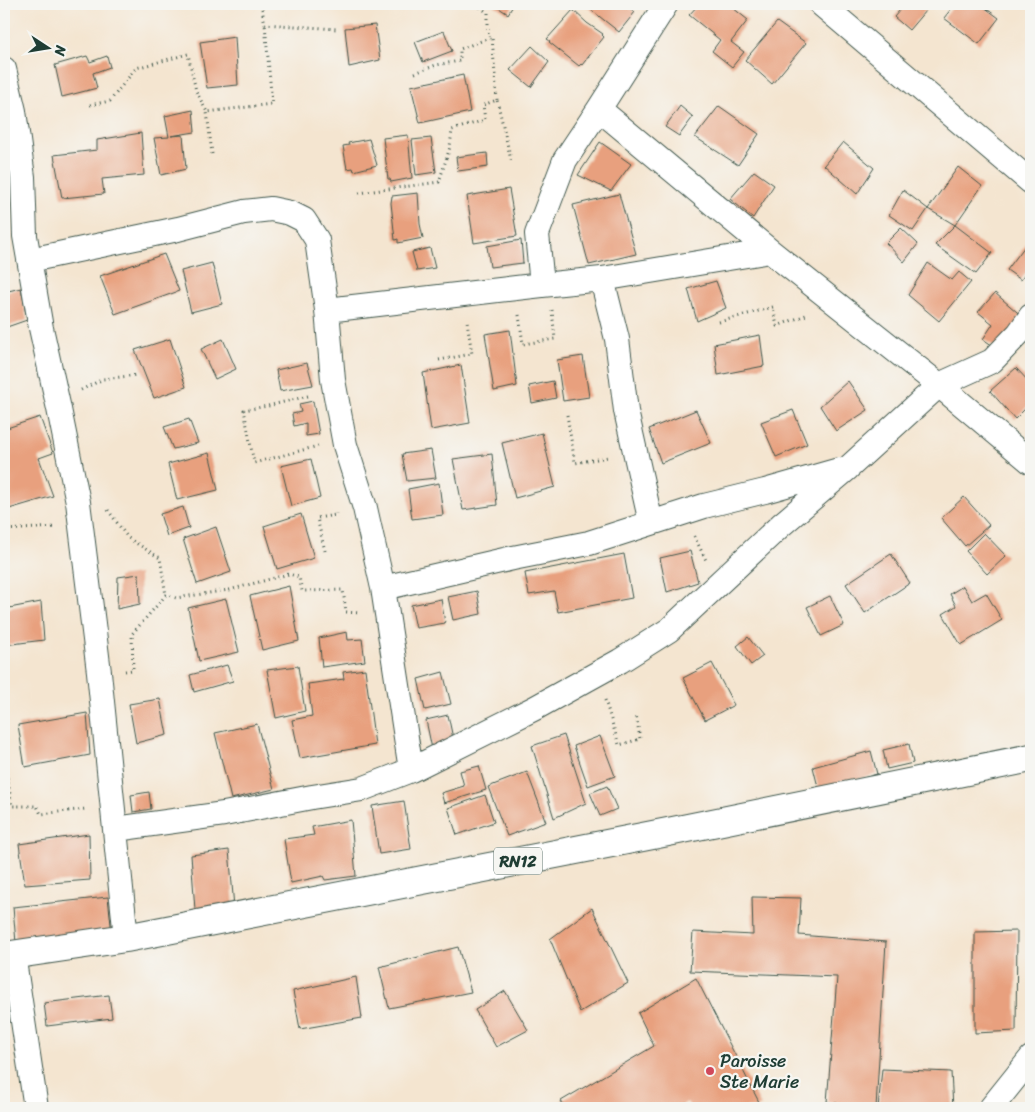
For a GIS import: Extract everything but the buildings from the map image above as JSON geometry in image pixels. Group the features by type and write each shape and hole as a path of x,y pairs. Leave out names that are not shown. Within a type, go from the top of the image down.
{"main road":[{"name":"RN12","path":"8,955 126,938 673,831 1031,758"}],"street":[{"path":"545,285 537,234 565,160 666,4"},
{"path":"822,4 1031,182"},
{"path":"4,69 14,111 24,177 25,236 41,328 78,502 99,672 126,938"},
{"path":"599,109 1031,462"},
{"path":"30,260 178,229 244,212 271,209 290,213 304,220 316,240 327,310 333,380 345,445 365,508 383,588 412,770"},
{"path":"327,310 602,279 770,250"},
{"path":"602,279 617,339 626,411 651,523"},
{"path":"116,829 224,814 362,789 412,770 535,708 597,674 669,630 781,525 848,468 939,385 992,361 1019,333 1031,316"},
{"path":"383,588 513,558 589,543 704,506 848,468"},
{"path":"8,955 36,1108"},
{"path":"991,1108 1031,1058"}],"path":[{"path":"207,112 272,104 265,24 261,4"},
{"path":"476,4 488,13 488,38"},
{"path":"265,24 337,29"},
{"path":"414,73 436,65 460,61 460,49 492,37 497,100 511,160"},
{"path":"90,106 110,101 136,68 188,54 196,91 207,112 212,154"},
{"path":"359,193 439,182 450,147 452,130 485,120 483,105 497,100"},
{"path":"518,311 523,344 555,340 545,285"},
{"path":"719,322 772,307 777,326 837,304"},
{"path":"439,360 472,354 467,319"},
{"path":"79,397 81,390 103,379 138,375"},
{"path":"313,395 244,410 254,463 321,446"},
{"path":"567,414 574,463 610,456"},
{"path":"325,551 317,518 336,515 334,506"},
{"path":"107,509 128,538 160,558 166,595"},
{"path":"683,513 709,564 734,568"},
{"path":"4,528 4,530 81,525"},
{"path":"166,595 176,598 220,591 289,574 299,577 302,591 343,590 346,612 364,613"},
{"path":"99,672 133,670 132,634 166,595"},
{"path":"597,674 619,745 640,739 636,714"},
{"path":"4,758 12,806 37,806 41,814 87,809"}],"place":[{"name":"Paroisse Ste Marie","path":"710,1071"}]}
